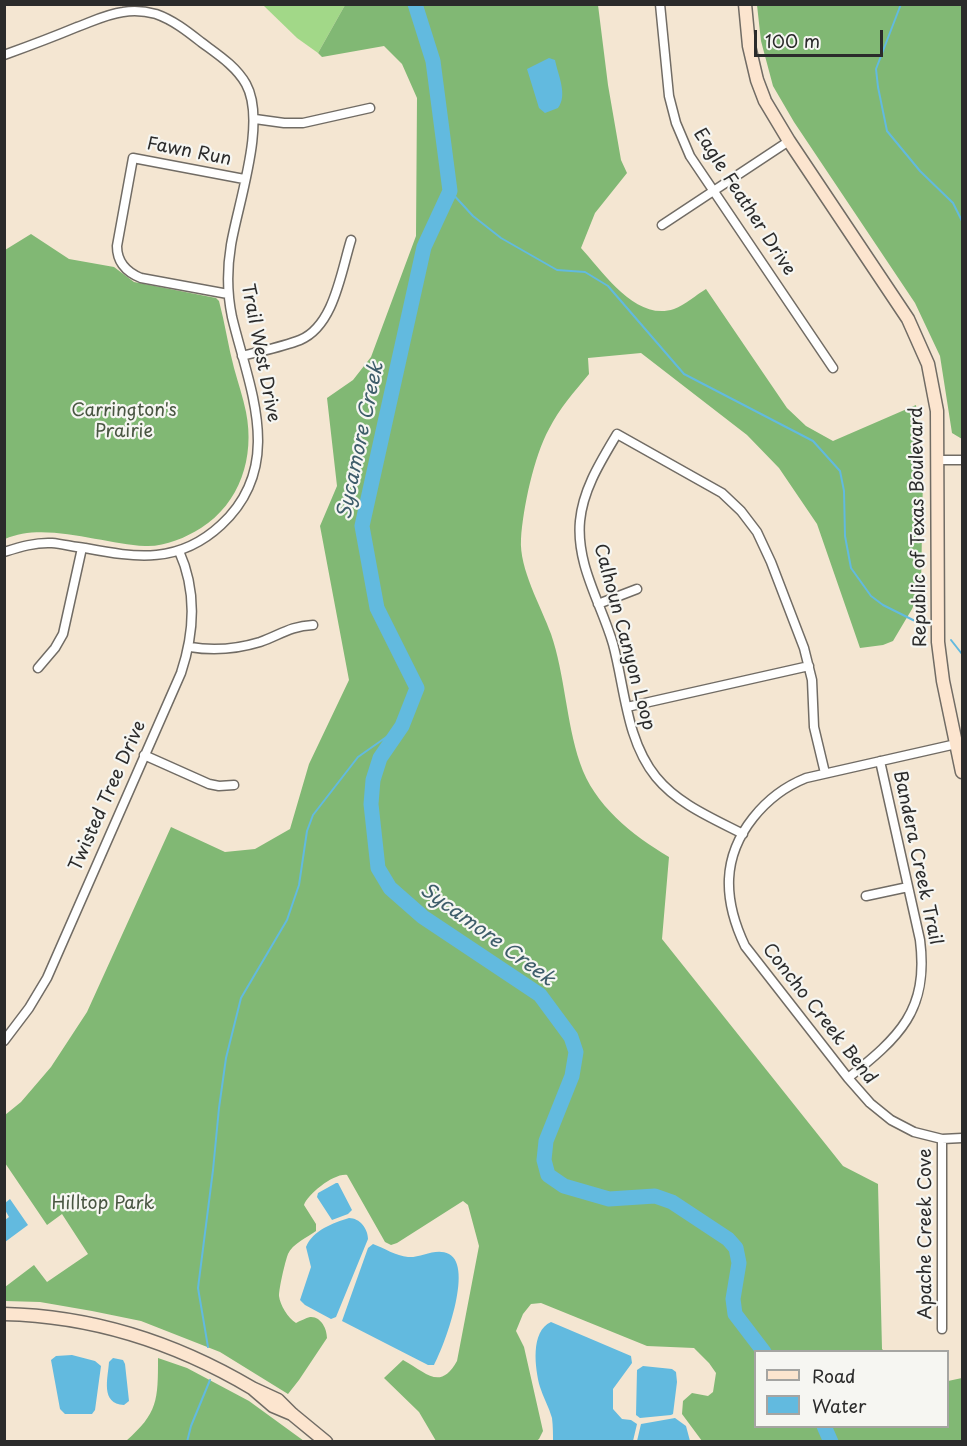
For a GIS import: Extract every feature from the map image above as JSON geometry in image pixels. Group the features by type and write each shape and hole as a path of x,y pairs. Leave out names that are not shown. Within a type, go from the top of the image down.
{"street":[{"name":"Eagle Feather Drive","path":"660,4 669,96 676,123 690,156 833,368"},
{"name":"Republic of Texas Boulevard","path":"745,4 749,46 757,80 770,109 789,141 901,307 917,336 928,364 936,398 938,642 940,664 963,772"},
{"name":"Trail West Drive","path":"4,55 120,12 138,11 154,14 180,26 236,70 247,85 252,97 255,119 231,245 228,294 259,426 259,451 255,472 245,495 232,514 208,535 179,551 144,557 51,543 26,545 4,552"},
{"path":"255,119 303,123 370,108"},
{"path":"662,225 789,141"},
{"name":"Fawn Run","path":"228,294 133,275 122,264 117,246 133,158 244,179"},
{"path":"242,356 300,340 318,328 326,318 351,240"},
{"name":"Calhoun Canyon Loop","path":"743,834 676,797 656,778 641,754 631,727 612,643 582,558 580,522 587,489 617,434 711,486 741,511 757,532 768,554 809,666 812,680 814,727 825,773"},
{"path":"938,460 963,460"},
{"path":"38,668 55,648 63,634 82,548"},
{"name":"Twisted Tree Drive","path":"4,1041 29,1008 47,978 190,647 192,590 179,551"},
{"path":"598,604 637,589"},
{"path":"190,647 216,649 241,647 261,642 290,628 313,625"},
{"path":"627,707 809,666"},
{"name":"Concho Creek Bend","path":"956,744 825,773 806,778 784,789 761,808 743,834 731,865 729,878 730,903 738,932 753,958 870,1104 891,1120 914,1131 942,1139 963,1138"},
{"path":"144,755 209,784 227,787 234,785"},
{"name":"Bandera Creek Trail","path":"848,1078 889,1044 905,1024 915,1004 920,982 921,950 880,761"},
{"path":"866,896 908,887"},
{"name":"Apache Creek Cove","path":"942,1139 942,1329"},
{"path":"4,1314 77,1321 131,1333 201,1359 252,1388 272,1396 326,1442"}],"green space":[{"path":"263,5 345,5 318,53 297,38"},
{"name":"Hilltop Park","path":"345,5 598,5 608,85 621,160 627,173 595,213 581,248 622,292 634,302 647,308 660,311 674,309 706,289 787,408 806,426 833,441 916,405 923,474 921,589 893,641 883,645 860,648 817,524 779,468 747,435 641,353 588,358 589,374 557,415 539,453 524,513 521,551 527,575 556,650 575,747 586,778 616,818 641,839 669,857 662,939 843,1166 878,1184 883,1350 754,1350 754,1428 949,1428 949,1381 962,1378 962,1441 702,1441 682,1414 683,1401 692,1393 708,1396 713,1392 716,1373 694,1348 647,1346 541,1303 531,1304 523,1314 516,1331 524,1347 543,1431 539,1439 535,1442 436,1441 419,1412 384,1378 403,1360 433,1377 445,1375 457,1361 479,1246 468,1205 463,1201 391,1245 385,1242 347,1175 335,1177 306,1200 304,1205 316,1224 316,1231 293,1247 285,1263 279,1296 283,1307 296,1323 310,1317 320,1321 325,1327 327,1338 288,1394 220,1352 141,1321 40,1302 5,1301 5,1287 34,1265 47,1282 88,1254 62,1214 47,1225 5,1163 5,1115 21,1102 51,1067 87,1012 171,827 225,852 255,849 290,829 309,764 349,680 320,526 337,486 327,398 353,380 371,357 416,236 417,98 402,64 384,46 322,57 318,53"},
{"path":"757,5 962,5 962,439 952,433 940,356 915,303 794,122 773,86 761,41"},
{"name":"Carrington's Prairie","path":"31,234 69,259 114,267 134,282 216,298 219,301 246,412 248,446 242,478 235,492 214,518 195,532 174,541 152,546 37,532 5,539 5,250"},
{"path":"158,1358 187,1368 249,1401 304,1441 126,1441 144,1422 154,1405 158,1385"}],"water":[{"path":"549,58 555,60 562,97 558,108 545,113 539,108 527,69"},
{"path":"336,1183 352,1210 332,1220 317,1197 318,1193"},
{"path":"10,1199 28,1225 5,1242 5,1220 9,1217 5,1210 5,1203"},
{"path":"349,1218 363,1225 368,1239 336,1317 331,1319 300,1300 311,1267 306,1247 318,1232"},
{"path":"373,1244 408,1257 444,1252 456,1262 459,1274 455,1308 434,1365 428,1365 342,1321 368,1248"},
{"path":"551,1322 631,1356 632,1363 613,1389 613,1409 622,1419 631,1420 637,1424 633,1441 553,1441 552,1418 540,1387 536,1361 540,1333"},
{"path":"72,1355 95,1361 101,1366 95,1410 92,1414 65,1414 60,1409 51,1360 56,1356"},
{"path":"113,1358 123,1360 125,1364 129,1401 124,1405 116,1404 108,1395 109,1362"},
{"path":"643,1366 672,1369 676,1372 673,1414 640,1418 636,1415 637,1370"},
{"path":"675,1418 686,1426 690,1441 637,1441 641,1424"}],"waterway":[{"name":"Sycamore Creek","path":"415,4 433,61 450,191 424,247 362,526 377,608 417,688 402,726 380,758 373,780 371,804 378,868 390,888 423,917 540,995 571,1037 576,1052 572,1076 546,1141 544,1160 548,1175 564,1186 609,1199 655,1196 672,1202 728,1239 736,1248 739,1263 733,1299 735,1314 762,1350"},
{"path":"901,4 876,69 887,131 920,171 953,203 962,221"},
{"path":"450,191 473,216 501,238 557,270 585,272 608,286 684,374 813,441 840,471 844,491 845,536 851,568 871,596 883,605 919,623 927,630"},
{"path":"951,640 962,654"},
{"path":"208,1347 198,1288 226,1058 241,998 287,920 299,885 307,831 313,815 358,757 402,726"},
{"path":"187,1442 191,1426 210,1380"},
{"name":"Sycamore Creek","path":"825,1428 831,1442"}]}
